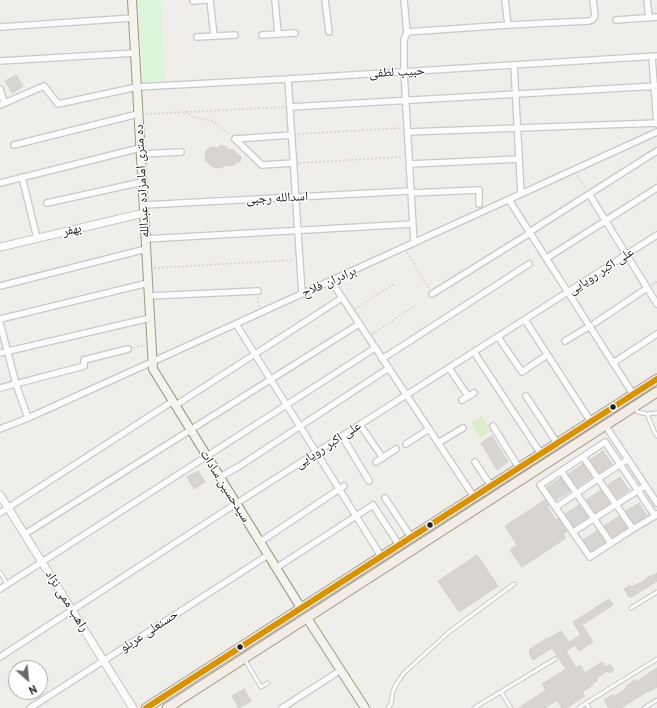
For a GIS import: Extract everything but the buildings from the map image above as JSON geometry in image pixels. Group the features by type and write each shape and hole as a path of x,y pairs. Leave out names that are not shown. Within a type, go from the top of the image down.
{"main road":[{"name":"ده متری امامزاده عبدالله","path":"132,0 152,362"},
{"name":"سیدحسین سادات","path":"152,362 153,369 301,608"},
{"path":"146,708 657,379"},
{"path":"167,708 657,392"},
{"path":"474,497 480,506"},
{"path":"327,592 333,601"},
{"path":"301,608 365,708"}],"street":[{"path":"193,1 206,0"},
{"path":"210,0 214,36"},
{"path":"275,0 278,34"},
{"path":"325,0 329,32"},
{"path":"404,0 407,32 404,40 404,72 414,243"},
{"path":"505,0 508,25"},
{"path":"407,32 589,21 595,16 593,0"},
{"path":"647,0 649,18"},
{"path":"616,20 657,17"},
{"path":"0,27 133,18"},
{"path":"262,35 295,32"},
{"path":"197,37 235,35"},
{"path":"0,61 135,53"},
{"path":"408,130 657,123 655,57"},
{"name":"حبیب لطفی","path":"2,103 44,86 58,104 137,87 655,57"},
{"path":"514,65 521,194"},
{"path":"288,79 302,294"},
{"path":"290,106 656,86"},
{"path":"0,89 2,103"},
{"path":"14,145 138,114"},
{"name":"برادران فلاح","path":"0,429 28,418 152,362 657,132"},
{"path":"235,139 292,135"},
{"path":"235,139 262,165 294,163"},
{"path":"0,183 140,151 181,152"},
{"path":"432,294 657,151"},
{"path":"410,164 519,159"},
{"path":"22,177 36,238"},
{"path":"47,204 142,182"},
{"path":"550,256 657,188"},
{"name":"اسدالله رجبی","path":"144,209 296,197 479,190 480,204"},
{"path":"589,194 657,304"},
{"path":"509,200 531,232 633,394"},
{"name":"بهفر","path":"0,247 144,209"},
{"path":"145,239 413,224"},
{"name":"علی اکبر رویایی","path":"0,657 657,235"},
{"path":"0,286 146,249"},
{"path":"382,359 529,264"},
{"path":"331,281 474,497"},
{"path":"0,319 148,283"},
{"path":"595,322 647,288"},
{"path":"148,296 258,291"},
{"path":"0,513 342,298"},
{"path":"0,353 150,318"},
{"path":"525,320 590,422"},
{"path":"0,324 16,384 28,418"},
{"path":"236,324 316,453 342,488 356,516 381,556"},
{"path":"24,534 359,324"},
{"path":"565,341 590,326"},
{"path":"613,363 657,334"},
{"path":"498,337 522,372 547,355"},
{"path":"0,588 375,348"},
{"path":"0,388 84,366 84,360 128,349"},
{"path":"474,352 541,454"},
{"path":"220,477 238,467 388,368"},
{"path":"449,368 468,396"},
{"path":"462,400 474,393"},
{"path":"526,396 557,443"},
{"path":"360,425 383,458"},
{"path":"605,425 657,503"},
{"path":"493,426 519,468"},
{"path":"438,443 463,428"},
{"path":"406,444 429,429"},
{"path":"342,436 369,481"},
{"path":"605,442 656,515 590,557 540,485 583,457 605,442"},
{"path":"376,462 396,449"},
{"path":"583,457 633,529"},
{"path":"556,507 628,459"},
{"path":"475,462 491,486"},
{"path":"561,471 611,544"},
{"path":"573,532 645,486"},
{"path":"260,542 342,488"},
{"name":"راهب ممی نژاد","path":"0,495 133,708"},
{"path":"385,498 411,537"},
{"path":"276,568 373,505 399,545"},
{"name":"حسنعلی عربلو","path":"30,708 268,554"},
{"path":"282,708 341,670"}],"lane":[{"path":"632,408 638,412 647,414 657,413"},
{"path":"647,414 657,436"},
{"path":"0,572 7,584"},
{"path":"388,708 393,691 404,673 449,632 514,584"},
{"path":"632,608 657,592"},
{"path":"244,659 261,687 268,683"},
{"path":"474,708 555,659"},
{"path":"579,708 657,659"},
{"path":"501,692 511,708"},
{"path":"644,708 657,700"},
{"path":"586,703 589,708"}],"path":[{"path":"138,114 290,106"},
{"path":"185,112 193,117 213,121 235,139"},
{"path":"292,135 408,130"},
{"path":"294,163 409,157"},
{"path":"574,170 589,194"},
{"path":"404,247 432,294"},
{"path":"147,269 300,260"},
{"path":"351,312 394,284"},
{"path":"258,291 260,313"},
{"path":"368,337 416,305"},
{"path":"128,349 151,343"}],"green space":[{"path":"138,0 161,0 165,80 143,83"},
{"path":"482,416 492,431 480,438 471,423"}],"transit line":[{"path":"146,708 657,379"}]}
